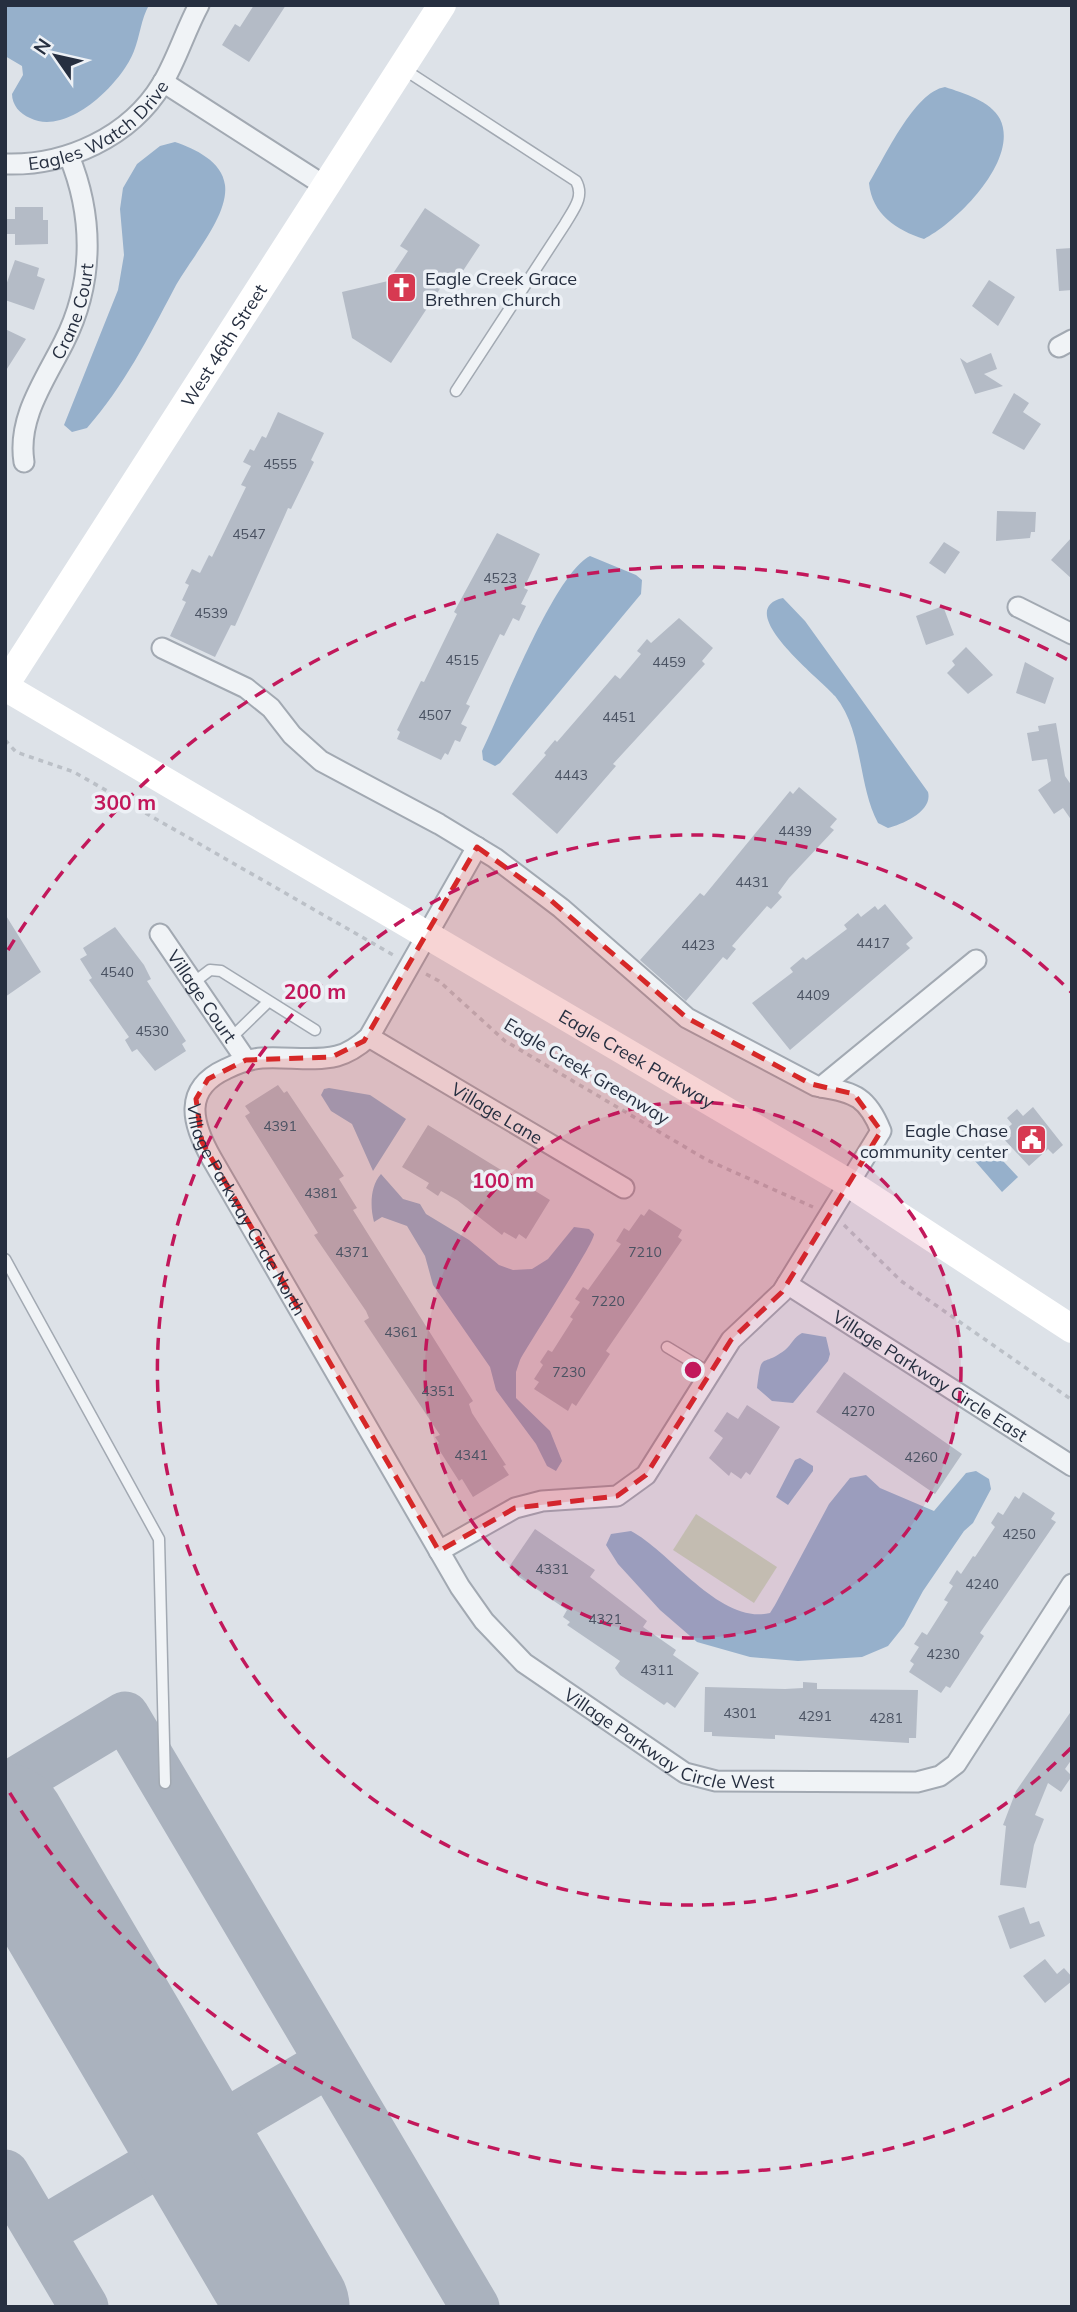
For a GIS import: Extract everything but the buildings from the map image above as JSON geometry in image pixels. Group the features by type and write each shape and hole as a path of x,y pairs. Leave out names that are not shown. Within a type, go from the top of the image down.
{"main road":[{"name":"West 46th Street","path":"5,686 442,5"},
{"name":"Eagle Creek Parkway","path":"5,686 847,1182 1072,1329"}],"street":[{"path":"163,82 199,5"},
{"name":"Eagles Watch Drive","path":"5,164 45,162 69,156 122,127 163,82 325,186"},
{"name":"Crane Court","path":"24,463 24,434 31,407 75,319 84,287 88,245 86,212 69,156"},
{"path":"1018,607 1072,634"},
{"path":"162,648 250,691 271,708 304,747 333,769 477,847 547,897 687,1018 821,1087 848,1091 861,1098 881,1131 847,1182 787,1284 774,1300 731,1340 646,1475 633,1488 606,1498 542,1501 515,1508 439,1551"},
{"path":"369,1037 477,847"},
{"name":"Village Court","path":"160,934 246,1060"},
{"path":"821,1087 975,960"},
{"name":"Village Parkway Circle North","path":"369,1037 351,1050 332,1057 246,1060 211,1077 198,1093 195,1111 198,1134 439,1551"},
{"name":"Village Lane","path":"369,1037 624,1188"},
{"name":"Village Parkway Circle East","path":"787,1284 1072,1466"},
{"name":"Village Parkway Circle West","path":"439,1551 479,1615 523,1663 685,1773 716,1781 916,1782 942,1775 960,1759 1072,1584"}],"lane":[{"path":"402,68 576,181 580,187 578,202 572,213 456,391"},
{"path":"193,983 210,970 221,971 314,1030"},
{"path":"231,1038 268,1002"},
{"path":"5,1259 159,1539 165,1783"},
{"path":"667,1347 710,1373"}],"path":[{"name":"Eagle Creek Greenway","path":"5,740 16,752 74,772 439,981 505,1041 707,1160 828,1213 857,1234 901,1280 1072,1399"}],"highlighted area":[{"path":"477,847 547,897 687,1018 811,1084 854,1094 881,1131 782,1292 731,1340 646,1475 617,1496 515,1508 439,1551 202,1142 196,1099 208,1079 246,1060 332,1057 364,1041"}],"green space":[{"path":"696,1514 777,1567 754,1603 673,1550"}],"water":[{"path":"5,5 149,5 134,51 118,78 91,104 76,114 45,122 23,114 13,102 12,94 23,75 22,66 5,56"},
{"path":"945,87 990,107 1000,119 1004,135 1001,153 982,188 952,219 924,239 895,226 880,212 869,183 901,127 922,100 933,91"},
{"path":"175,142 199,152 219,169 225,185 221,211 113,395 87,428 72,432 64,425 118,290 124,255 120,209 123,188 137,164 160,146"},
{"path":"590,556 636,575 642,580 641,594 495,766 483,760 482,751 515,676 561,588 576,568"},
{"path":"783,598 805,621 928,792 926,805 916,816 888,828 878,823 866,791 856,741 844,710 835,696 785,646 767,616 770,605"},
{"path":"324,1089 370,1095 406,1119 373,1171 352,1124 331,1111 321,1095"},
{"path":"990,1147 1018,1177 1002,1192 975,1161"},
{"path":"381,1174 403,1199 420,1204 426,1214 469,1240 499,1265 513,1270 532,1269 548,1259 574,1227 589,1229 594,1234 520,1360 516,1372 516,1398 550,1431 562,1461 556,1471 547,1466 536,1444 496,1390 490,1367 433,1285 425,1256 407,1226 382,1217 374,1222 372,1197"},
{"path":"802,1333 826,1337 830,1354 828,1361 793,1403 772,1401 757,1388 761,1364 785,1350"},
{"path":"800,1458 813,1466 813,1471 788,1505 776,1497 795,1460"},
{"path":"976,1471 989,1479 991,1489 973,1523 964,1531 923,1591 904,1626 888,1646 862,1657 798,1661 750,1657 697,1642 660,1610 618,1564 606,1545 611,1534 631,1531 715,1598 751,1614 770,1613 829,1504 850,1478 866,1475 880,1488 934,1511 966,1473"}],"taxiway":[{"path":"5,1788 125,1716 475,2307"},
{"path":"51,2226 330,2062"},
{"path":"5,2174 84,2307"}],"runway":[{"path":"5,1824 289,2307"}],"place":[{"name":"Eagle Creek Grace Brethren Church","path":"402,288"},
{"name":"Eagle Chase community center","path":"1031,1140"}]}
